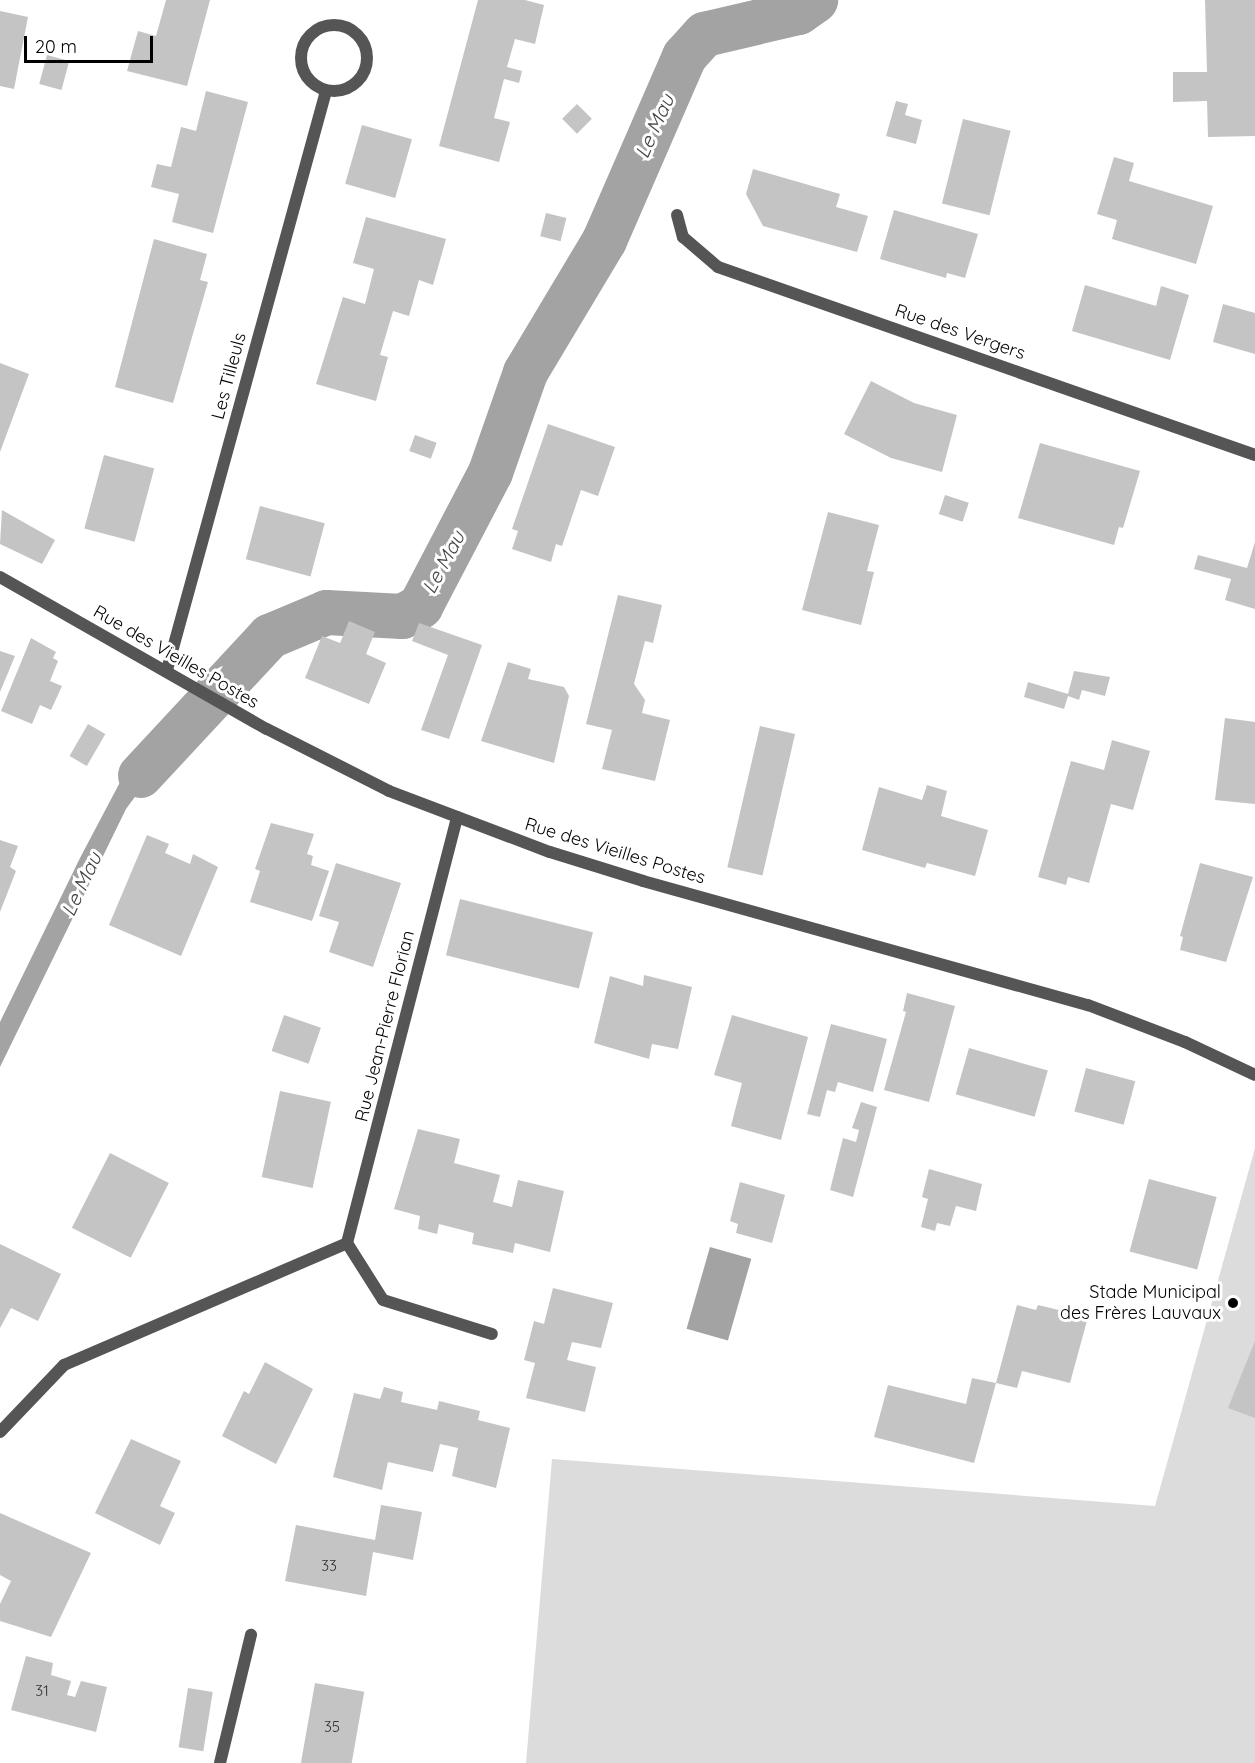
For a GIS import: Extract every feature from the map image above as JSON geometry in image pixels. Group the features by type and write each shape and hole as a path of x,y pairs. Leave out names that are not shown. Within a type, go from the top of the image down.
{"street":[{"path":"343,26 363,41 366,67 350,87 326,91 313,85 304,75 302,49 317,29 343,26"},
{"name":"Les Tilleuls","path":"167,670 326,91"},
{"name":"Rue des Vergers","path":"677,215 683,237 718,267 1255,455"},
{"name":"Rue des Vieilles Postes","path":"0,577 167,670 230,709 389,791 643,882 1088,1005 1185,1042 1255,1075"},
{"name":"Rue Jean-Pierre Florian","path":"347,1243 457,817"},
{"path":"0,1432 64,1365 347,1243 383,1300 492,1334"},
{"path":"220,1763 251,1635"}],"shaded area":[{"name":"Stade Municipal des Frères Lauvaux","path":"1255,1148 1255,1763 526,1763 552,1459 1155,1506"}],"water":[{"path":"168,721 193,736 151,775 126,809 0,1067 0,1022 80,858 137,750"},
{"path":"710,1247 751,1259 728,1341 687,1329"}],"building":[{"path":"166,0 210,0 187,86 127,71 138,31 156,36"},
{"path":"478,0 525,0 544,5 535,44 515,39 507,67 522,71 519,83 504,79 494,118 510,122 499,162 439,146"},
{"path":"1205,0 1255,0 1255,136 1208,137 1207,101 1173,102 1173,72 1207,72"},
{"path":"0,11 28,17 14,89 0,86"},
{"path":"47,55 69,61 61,90 39,84"},
{"path":"206,91 248,102 213,233 172,222 179,194 151,187 157,164 171,167 181,127 196,131"},
{"path":"896,101 908,104 905,115 922,120 916,144 886,136"},
{"path":"577,104 592,119 577,134 562,119"},
{"path":"963,119 1011,131 989,215 942,203"},
{"path":"362,125 412,139 395,198 345,184"},
{"path":"1114,157 1134,163 1129,181 1213,206 1196,264 1112,239 1117,220 1097,214"},
{"path":"753,169 840,194 836,207 868,216 857,252 763,226 746,194"},
{"path":"894,210 978,234 965,278 947,273 946,278 880,259"},
{"path":"546,213 566,218 561,241 540,236"},
{"path":"366,217 446,239 433,285 419,280 409,316 393,311 380,355 388,357 376,401 316,384 343,297 365,304 374,269 353,263"},
{"path":"154,239 207,254 200,280 208,282 173,403 115,387"},
{"path":"1085,285 1156,306 1161,286 1189,295 1170,360 1072,331"},
{"path":"1223,304 1255,313 1255,354 1213,342"},
{"path":"0,363 29,374 0,452"},
{"path":"871,381 914,403 957,415 942,472 891,458 844,434"},
{"path":"548,424 615,447 598,496 581,490 562,546 556,544 551,562 512,549 518,531 512,529"},
{"path":"415,435 437,443 431,459 409,451"},
{"path":"1040,443 1140,471 1123,528 1119,527 1114,545 1018,518"},
{"path":"104,455 154,468 135,542 84,528"},
{"path":"945,495 969,503 963,522 939,514"},
{"path":"260,506 325,523 310,576 246,559"},
{"path":"2,510 55,540 42,564 0,544"},
{"path":"828,512 879,525 867,571 874,572 861,625 802,610"},
{"path":"1255,542 1255,609 1225,600 1231,579 1194,569 1198,555 1247,568"},
{"path":"618,595 662,605 653,643 645,641 634,684 645,700 642,713 670,720 655,781 602,769 612,730 586,724"},
{"path":"349,621 375,632 366,654 386,663 369,704 305,678 322,636 340,643"},
{"path":"419,623 482,645 449,739 421,730 448,655 412,641"},
{"path":"31,638 56,652 53,658 58,661 50,681 62,686 51,710 40,705 32,724 1,711"},
{"path":"0,651 15,656 0,692"},
{"path":"508,662 531,669 528,679 564,687 569,696 554,763 481,741"},
{"path":"1074,671 1110,677 1105,696 1082,690 1079,700 1068,696 1064,709 1024,697 1028,682 1068,694"},
{"path":"1225,718 1255,722 1255,804 1215,800"},
{"path":"88,724 105,734 87,766 70,756"},
{"path":"760,726 795,734 762,875 727,867"},
{"path":"1112,740 1150,751 1133,810 1111,804 1089,883 1068,877 1066,885 1038,877 1071,761 1104,770"},
{"path":"927,785 947,791 941,816 988,830 975,876 927,863 925,868 862,850 879,787 922,800"},
{"path":"271,823 314,834 307,854 313,856 311,865 329,871 312,921 250,902 260,871 255,869"},
{"path":"147,835 169,844 165,853 190,864 193,854 218,867 181,956 109,925"},
{"path":"0,840 18,846 10,867 16,871 0,912"},
{"path":"336,863 401,883 373,967 329,952 339,922 319,916"},
{"path":"1200,863 1253,877 1226,962 1180,950 1183,937 1180,936"},
{"path":"460,899 593,932 579,988 446,955"},
{"path":"644,975 692,987 678,1049 652,1044 649,1059 594,1043 610,976 643,986"},
{"path":"907,993 955,1006 929,1102 884,1090 906,1012 903,1011"},
{"path":"284,1015 321,1028 309,1064 272,1051"},
{"path":"732,1015 808,1037 781,1140 731,1126 742,1083 714,1075"},
{"path":"831,1024 887,1039 873,1092 838,1082 835,1092 827,1090 820,1117 807,1114"},
{"path":"969,1048 1048,1071 1035,1117 956,1094"},
{"path":"1086,1068 1135,1081 1124,1125 1074,1111"},
{"path":"280,1091 331,1102 313,1188 262,1177"},
{"path":"861,1102 877,1107 853,1197 830,1190 843,1138 856,1142 859,1130 852,1128"},
{"path":"418,1129 460,1139 454,1163 500,1175 493,1202 512,1207 518,1180 564,1191 550,1252 515,1243 513,1253 472,1244 474,1233 439,1224 437,1234 418,1229 420,1216 394,1209"},
{"path":"110,1153 169,1183 131,1258 72,1228"},
{"path":"929,1169 982,1184 976,1211 956,1206 950,1226 937,1223 935,1231 921,1227 928,1199 922,1197"},
{"path":"1149,1179 1217,1197 1197,1270 1130,1251"},
{"path":"740,1182 785,1195 772,1243 736,1233 738,1224 730,1221"},
{"path":"0,1244 61,1274 38,1321 11,1308 0,1328"},
{"path":"553,1288 613,1303 601,1348 572,1342 567,1360 596,1367 585,1412 526,1398 535,1363 524,1360 534,1321 544,1324"},
{"path":"1017,1305 1036,1310 1038,1305 1088,1317 1070,1383 1022,1371 1017,1388 996,1383"},
{"path":"1255,1341 1255,1418 1228,1408"},
{"path":"265,1362 313,1389 276,1464 222,1436 244,1391 249,1394"},
{"path":"972,1378 996,1383 974,1463 874,1437 888,1385 966,1404"},
{"path":"384,1387 403,1392 401,1402 437,1410 439,1401 480,1411 478,1420 510,1428 496,1488 452,1476 458,1448 440,1444 433,1472 388,1462 382,1490 333,1477 354,1393 380,1399"},
{"path":"131,1439 181,1461 160,1506 175,1513 160,1545 95,1513"},
{"path":"381,1505 422,1512 413,1560 373,1552 366,1596 285,1581 296,1525 375,1540"},
{"path":"0,1513 91,1553 51,1637 0,1621 0,1604 11,1581 0,1575"},
{"path":"26,1656 53,1663 51,1675 71,1681 67,1695 75,1697 81,1681 107,1687 96,1732 11,1710"},
{"path":"315,1683 364,1692 352,1763 301,1763"},
{"path":"188,1688 213,1692 203,1751 179,1747"}],"waterway":[{"name":"Le Mau","path":"140,775 269,636 326,612 402,616 420,606 490,472 525,372 604,240 684,56 704,34 798,12 815,0"}],"place":[{"name":"Stade Municipal des Frères Lauvaux","path":"1233,1303"}]}
